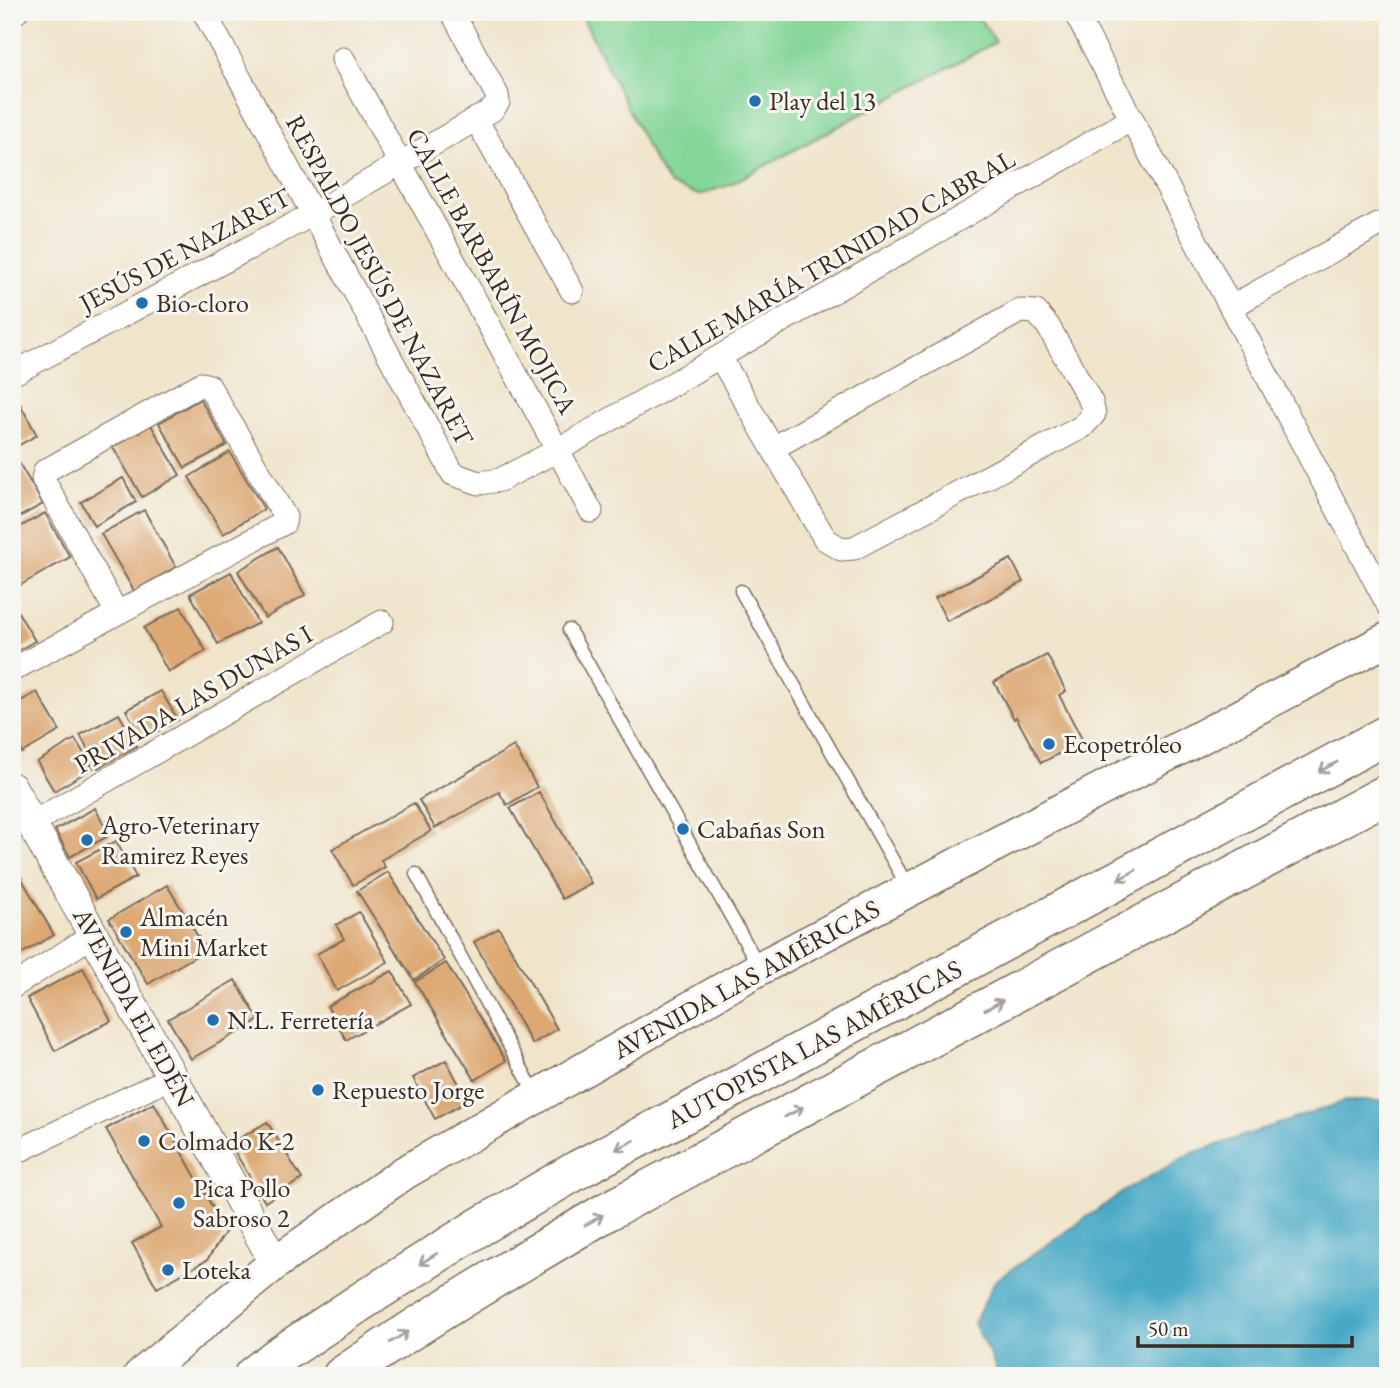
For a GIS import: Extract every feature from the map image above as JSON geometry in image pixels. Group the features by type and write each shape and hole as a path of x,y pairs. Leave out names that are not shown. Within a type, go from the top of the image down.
{"highway":[{"name":"AUTOPISTA LAS AMÉRICAS","path":"253,1376 376,1292 579,1169 1388,734"},
{"name":"AUTOPISTA LAS AMÉRICAS","path":"342,1376 503,1272 608,1211 1388,793"}],"main road":[{"name":"AVENIDA LAS AMÉRICAS","path":"140,1376 275,1263 404,1173 760,968 1388,639"}],"street":[{"name":"RESPALDO JESÚS DE NAZARET","path":"204,12 453,474 479,483 500,480 558,450"},
{"path":"452,12 497,95 498,102 484,114 572,292"},
{"path":"1075,12 1388,606"},
{"name":"CALLE BARBARÍN MOJICA","path":"343,59 592,511"},
{"name":"JESÚS DE NAZARET","path":"12,374 313,214 484,114"},
{"name":"CALLE MARÍA TRINIDAD CABRAL","path":"558,450 1132,120"},
{"path":"1231,307 1380,224"},
{"path":"720,357 825,540 841,549 854,548 1082,427 1094,414 1091,402 1048,326 1036,312 1020,311 773,448"},
{"path":"12,670 284,523 285,517 209,386 205,384 45,471 43,475 117,613"},
{"name":"PRIVADA LAS DUNAS I","path":"32,823 382,622"},
{"name":"AVENIDA EL EDÉN","path":"12,788 275,1263"},
{"path":"12,987 93,935"},
{"path":"12,1154 172,1077"}],"lane":[{"path":"741,591 910,889"},
{"path":"569,630 760,968"},
{"path":"416,874 537,1097"}],"green space":[{"name":"Play del 13","path":"580,12 975,12 996,42 729,185 699,195 670,185 654,161"}],"water":[{"path":"1346,1101 1388,1101 1388,1376 1000,1376 974,1323 995,1281 1126,1190 1190,1154"}],"building":[{"path":"200,399 227,445 185,468 159,423"},
{"path":"20,404 37,435 12,449 12,408"},
{"path":"151,425 180,475 142,497 113,447"},
{"path":"230,452 264,509 223,534 189,477"},
{"path":"19,463 43,504 12,521 12,467"},
{"path":"123,478 136,502 94,526 81,502"},
{"path":"144,510 176,567 134,591 101,534"},
{"path":"45,513 70,557 17,587 12,578 12,531"},
{"path":"278,547 305,595 265,618 238,571"},
{"path":"1011,559 1023,582 947,621 935,598"},
{"path":"231,572 258,623 218,644 190,594"},
{"path":"12,602 35,641 12,654"},
{"path":"181,607 206,651 168,672 144,628"},
{"path":"1047,655 1066,691 1059,695 1083,741 1041,763 994,682"},
{"path":"161,691 178,720 142,740 126,710"},
{"path":"37,692 60,731 22,753 12,736 12,706"},
{"path":"119,714 137,746 98,768 80,735"},
{"path":"75,739 93,768 54,791 37,762"},
{"path":"514,746 537,787 507,805 499,792 435,828 419,800"},
{"path":"539,792 591,883 562,899 510,808"},
{"path":"414,803 431,831 381,860 385,867 353,885 332,849"},
{"path":"95,808 110,835 70,857 55,830"},
{"path":"116,841 136,877 96,899 76,862"},
{"path":"12,862 54,935 12,959"},
{"path":"388,872 444,960 414,980 357,891"},
{"path":"167,885 206,950 148,984 109,919"},
{"path":"359,912 388,962 337,991 317,954 344,939 336,925"},
{"path":"499,928 557,1029 532,1044 474,942"},
{"path":"446,963 506,1061 475,1080 415,982"},
{"path":"83,968 111,1021 55,1051 27,998"},
{"path":"392,971 411,1004 346,1040 327,1006"},
{"name":"N.L. Ferretería","path":"235,980 259,1020 191,1059 168,1019"},
{"path":"446,1060 468,1101 435,1119 413,1078"},
{"path":"154,1103 226,1231 207,1260 157,1288 132,1243 161,1227 106,1129"},
{"path":"267,1122 302,1179 265,1202 230,1144"}],"place":[{"name":"Play del 13","path":"755,101"},
{"name":"Bio-cloro","path":"142,303"},
{"name":"Ecopetróleo","path":"1049,744"},
{"name":"Cabañas Son","path":"683,829"},
{"name":"Agro-Veterinary Ramirez Reyes","path":"87,840"},
{"name":"Almacén Mini Market","path":"126,932"},
{"name":"N.L. Ferretería","path":"213,1020"},
{"name":"Repuesto Jorge","path":"318,1090"},
{"name":"Colmado K-2","path":"144,1141"},
{"name":"Pica Pollo Sabroso 2","path":"179,1203"},
{"name":"Loteka","path":"168,1270"}]}
